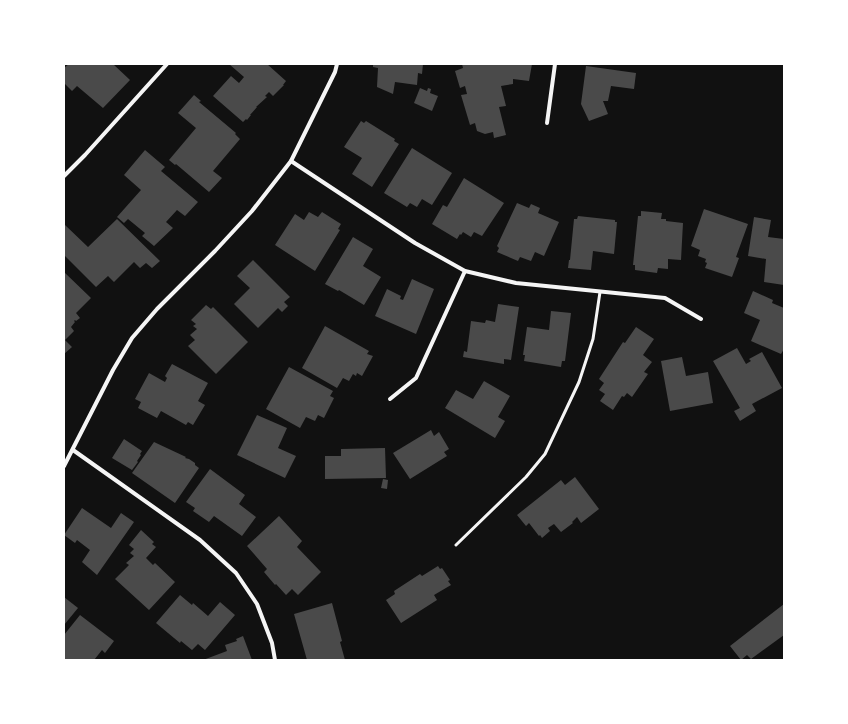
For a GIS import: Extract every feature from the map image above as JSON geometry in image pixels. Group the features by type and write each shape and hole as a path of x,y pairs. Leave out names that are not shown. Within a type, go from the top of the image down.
{"street":[{"path":"64,176 85,155 167,64"},
{"path":"64,466 113,370 132,338 157,309 215,251 252,211 291,161 335,72 336,64"},
{"path":"547,123 555,64"},
{"path":"291,161 415,243 465,271 516,283 665,298 701,319"},
{"path":"390,400 416,378 465,271"},
{"path":"73,450 200,540 236,573 258,604 272,643 275,660"}],"lane":[{"path":"456,545 526,476 545,454 579,382 593,339 600,292"}],"building":[{"path":"69,64 113,64 130,80 103,108 77,86 72,91 64,83 64,68"},
{"path":"229,64 267,64 286,81 273,96 269,92 265,96 267,97 256,107 247,120 246,119 243,122 213,96 231,76 239,83 244,77"},
{"path":"373,64 423,64 422,74 418,73 417,85 395,82 393,94 377,87 378,68 373,67"},
{"path":"462,64 532,64 529,81 513,79 513,84 501,86 506,106 499,107 506,135 494,138 493,132 485,134 477,131 475,123 470,125 461,95 467,94 465,86 460,88 455,71 463,68"},
{"path":"586,66 636,73 634,89 611,86 608,101 603,101 608,114 589,121 581,104"},
{"path":"420,88 427,91 428,88 431,89 430,93 438,96 432,111 414,103"},
{"path":"194,95 201,101 199,102 236,133 235,134 240,139 213,171 222,178 209,192 176,164 175,165 169,160 196,128 178,113"},
{"path":"361,121 364,123 366,121 395,139 394,141 399,144 372,187 352,174 362,158 344,147"},
{"path":"412,148 452,173 432,205 422,199 417,207 410,203 407,207 384,193"},
{"path":"145,150 165,167 161,171 198,202 185,216 177,210 166,222 173,228 154,246 142,236 145,233 128,219 124,223 117,217 141,190 124,175"},
{"path":"464,178 504,203 482,236 474,232 471,237 463,232 457,239 432,224 443,205 447,207"},
{"path":"517,203 529,208 531,204 540,208 538,213 559,222 544,256 535,252 531,261 520,257 518,261 497,252 499,248 497,246"},
{"path":"704,209 748,224 736,257 739,258 732,277 705,268 707,263 705,262 706,259 698,256 700,250 691,246"},
{"path":"641,211 662,213 661,219 683,223 681,260 668,259 668,269 658,268 657,273 635,270 635,265 633,265 638,216 641,216"},
{"path":"309,212 318,217 322,212 341,224 338,229 340,230 315,271 275,245 295,214 304,220"},
{"path":"578,216 615,220 615,222 617,222 614,254 593,251 591,270 568,268 574,219 577,219"},
{"path":"754,217 771,220 768,237 784,239 784,285 764,282 766,259 748,256"},
{"path":"117,219 160,261 152,268 146,263 140,268 134,262 114,282 108,276 96,287 65,256 64,257 64,226 65,225 88,247"},
{"path":"353,237 373,249 363,266 381,277 364,305 339,290 338,291 325,284"},
{"path":"253,260 290,297 284,302 288,306 282,312 278,308 258,328 234,304 250,288 237,276"},
{"path":"64,272 91,298 76,313 80,318 74,321 75,322 71,327 74,331 65,340 72,347 64,354"},
{"path":"412,279 434,289 416,334 375,316 387,289 401,296 400,299 403,300"},
{"path":"753,291 773,300 772,303 784,308 784,349 781,354 751,341 760,320 744,313"},
{"path":"498,304 519,307 511,360 504,359 504,364 463,357 464,351 467,352 471,321 485,323 486,320 495,322"},
{"path":"206,305 211,309 213,307 248,342 216,374 188,346 195,340 190,335 197,329 193,326 196,324 191,320"},
{"path":"551,311 571,313 565,361 562,361 561,367 524,361 525,355 523,355 527,327 549,330"},
{"path":"325,326 369,351 367,354 373,356 362,376 357,373 356,376 353,374 349,381 343,378 337,388 302,368"},
{"path":"636,327 654,339 643,355 652,362 644,372 648,374 632,397 627,393 624,397 622,396 613,410 600,401 605,394 599,390 604,383 599,379 623,342 625,343"},
{"path":"737,348 746,364 751,361 749,359 762,352 782,388 752,404 756,411 740,421 734,411 740,408 713,361"},
{"path":"682,357 686,376 708,372 713,403 670,411 661,361"},
{"path":"172,364 208,383 198,401 205,405 193,425 188,422 186,425 161,411 157,418 138,408 141,402 135,399 149,373 165,382 167,378 165,376"},
{"path":"289,367 333,391 330,396 334,398 324,418 318,415 315,421 306,417 300,428 266,409"},
{"path":"484,381 510,396 498,417 505,421 495,438 445,408 456,390 473,399"},
{"path":"257,415 287,428 278,448 296,456 285,478 237,455"},
{"path":"431,430 434,436 439,432 449,449 444,452 447,456 410,479 393,453"},
{"path":"124,439 142,451 137,461 138,462 132,470 112,458"},
{"path":"154,442 186,457 185,458 195,463 195,465 199,468 175,503 132,473"},
{"path":"385,448 386,478 325,479 325,456 341,456 341,449"},
{"path":"210,469 245,495 239,504 256,517 242,536 214,516 209,522 193,511 195,508 186,502"},
{"path":"575,477 599,509 581,523 577,517 572,522 573,523 561,532 554,524 548,528 550,531 542,538 529,523 526,526 517,515 561,480 565,485"},
{"path":"383,479 388,480 387,489 381,488"},
{"path":"82,508 111,528 121,513 134,522 97,575 82,562 90,550 77,540 75,543 64,535"},
{"path":"279,516 302,541 297,547 321,572 298,595 292,589 286,595 276,584 275,585 264,572 267,569 247,546"},
{"path":"141,530 154,542 152,544 156,547 146,558 153,565 155,563 175,582 149,610 115,579 129,565 126,563 134,556 130,553 134,549 129,545"},
{"path":"438,566 440,569 442,568 450,580 448,581 451,585 434,595 437,600 401,623 386,600 395,594 394,591 420,574 422,576"},
{"path":"180,595 192,605 193,603 208,616 220,602 235,615 205,650 198,644 192,650 181,641 180,643 156,623"},
{"path":"64,597 78,608 64,625"},
{"path":"332,603 342,641 340,642 345,660 307,660 294,614"},
{"path":"784,604 784,635 751,659 747,655 741,660 730,646"},
{"path":"80,615 114,641 105,653 102,650 94,660 64,660 64,635"},
{"path":"243,636 252,660 203,660 227,651 225,645 237,641 236,639"}]}
